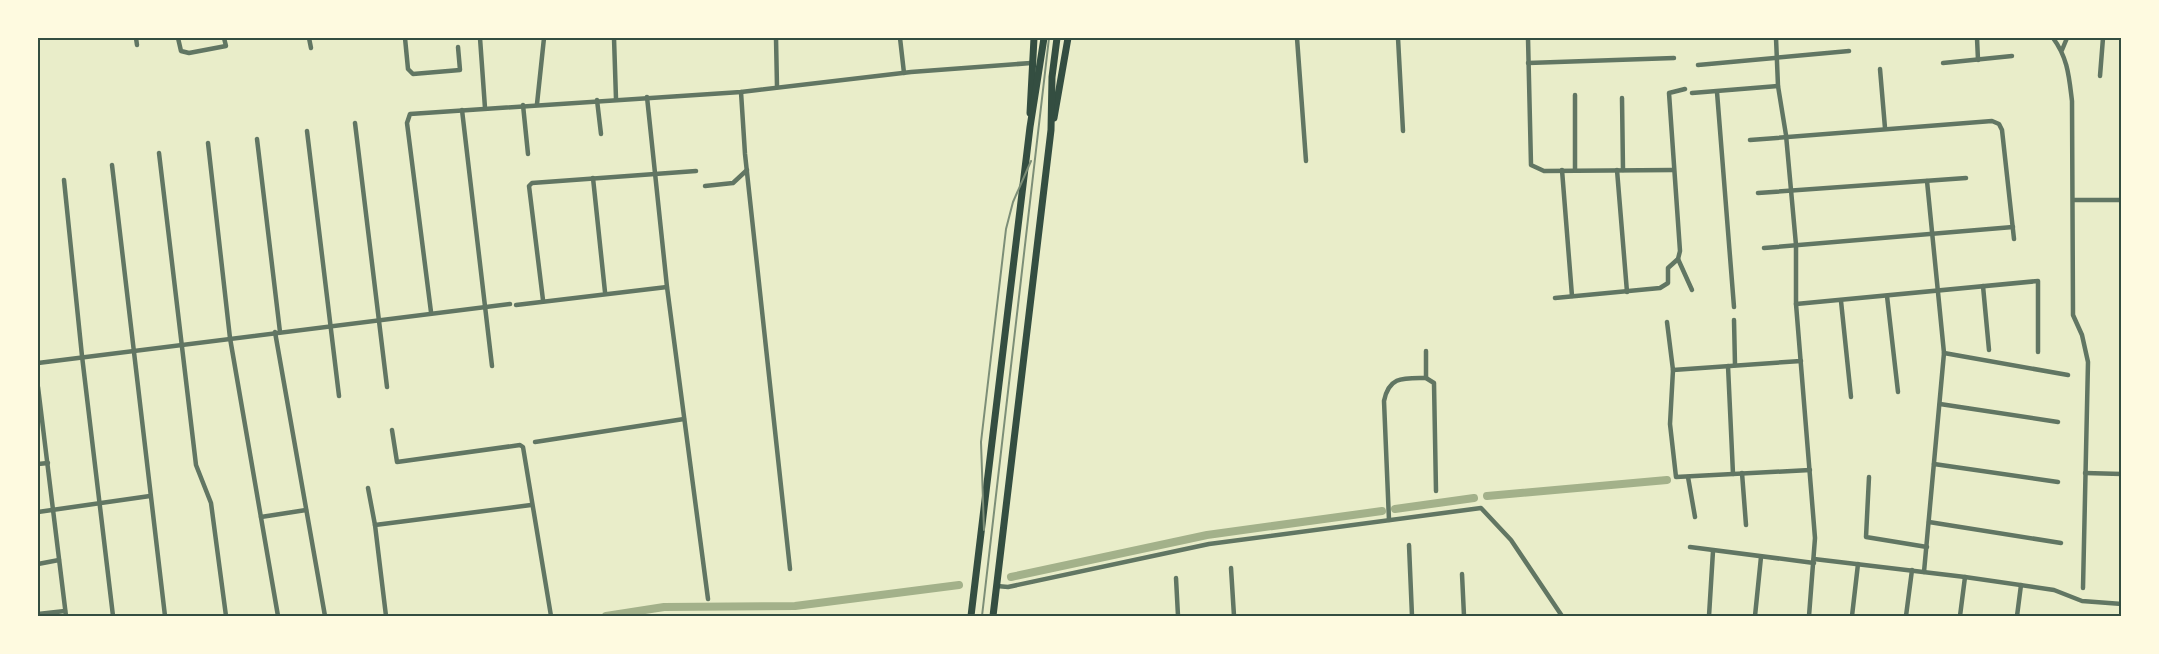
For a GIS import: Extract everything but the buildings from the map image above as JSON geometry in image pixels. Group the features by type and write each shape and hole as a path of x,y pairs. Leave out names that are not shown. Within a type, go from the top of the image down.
{"main road":[{"path":"1030,127 1031,63 1034,38"},
{"path":"971,616 1030,127 1044,38"},
{"path":"1051,130 1057,38"},
{"path":"993,616 1051,130 1068,38"}],"street":[{"path":"136,38 137,45"},
{"path":"178,38 181,51 189,53 226,46 224,38"},
{"path":"309,38 311,48"},
{"path":"405,38 408,69 413,74 460,70 458,46"},
{"path":"480,38 485,108"},
{"path":"537,104 544,38"},
{"path":"614,38 616,99"},
{"path":"776,38 777,87"},
{"path":"900,38 904,73"},
{"path":"1297,38 1306,161"},
{"path":"1398,38 1403,131"},
{"path":"1528,38 1530,165 1536,170 1673,170"},
{"path":"1776,38 1778,86 1786,135 1796,245 1796,304 1810,470 1814,561 1809,616"},
{"path":"1977,38 1978,60"},
{"path":"2053,38 2062,50 2069,70 2072,101 2074,200 2073,315 2082,335 2088,362 2083,588"},
{"path":"2062,50 2067,38"},
{"path":"2100,76 2103,38"},
{"path":"1698,65 1849,51"},
{"path":"1943,63 2012,56"},
{"path":"1528,63 1674,58"},
{"path":"431,312 407,123 410,114 741,92 904,73 1031,63"},
{"path":"1880,69 1885,128"},
{"path":"1692,93 1778,86"},
{"path":"1555,298 1627,292 1665,286 1668,283 1668,268 1678,259 1680,251 1669,93 1685,89"},
{"path":"741,92 747,170 790,569"},
{"path":"1717,92 1734,307"},
{"path":"1575,95 1575,170"},
{"path":"647,97 667,287 708,599"},
{"path":"1622,98 1623,170"},
{"path":"597,100 601,134"},
{"path":"523,105 528,154"},
{"path":"462,110 492,366"},
{"path":"1750,140 1885,128 1992,121 1999,123 2002,130 2014,239"},
{"path":"355,123 387,387"},
{"path":"307,131 339,396"},
{"path":"257,139 277,332 325,616"},
{"path":"208,143 230,338 278,616"},
{"path":"159,153 196,465 211,503 226,616"},
{"path":"112,165 132,351 165,616"},
{"path":"705,186 733,183 747,170"},
{"path":"1562,170 1572,296"},
{"path":"1617,170 1627,292"},
{"path":"543,300 528,186 532,183 696,171"},
{"path":"593,178 605,292"},
{"path":"1758,193 1965,178"},
{"path":"64,180 81,356 113,616"},
{"path":"1924,572 1928,548 1944,353 1927,181"},
{"path":"2074,200 2121,200"},
{"path":"1764,248 2013,227"},
{"path":"1678,259 1692,290"},
{"path":"1796,304 2038,281 2038,352"},
{"path":"1983,286 1989,350"},
{"path":"38,363 431,312 667,287"},
{"path":"1887,296 1898,392"},
{"path":"1841,301 1851,397"},
{"path":"1734,320 1736,366"},
{"path":"1667,322 1673,370 1670,424 1676,477 1810,470"},
{"path":"1426,351 1426,378"},
{"path":"1944,353 2068,375"},
{"path":"1673,370 1801,361"},
{"path":"1728,366 1732,474"},
{"path":"1389,520 1384,449 1386,393 1392,381 1426,378 1434,383 1436,491"},
{"path":"38,387 39,413 48,463 66,614 38,614"},
{"path":"1940,404 2058,422"},
{"path":"535,442 684,419"},
{"path":"392,430 397,462 520,445 551,616"},
{"path":"38,464 48,463"},
{"path":"1934,465 2058,482"},
{"path":"1742,473 1746,525"},
{"path":"2085,473 2121,474"},
{"path":"1688,477 1695,517"},
{"path":"1869,477 1866,537 1928,548"},
{"path":"368,488 386,616"},
{"path":"38,512 150,496"},
{"path":"375,525 531,505"},
{"path":"997,586 1008,587 1209,544 1481,508 1511,540 1562,616"},
{"path":"261,517 306,510"},
{"path":"1929,522 2061,543"},
{"path":"1409,545 1412,616"},
{"path":"1690,547 1761,557 1858,564 1965,577 2054,590 2082,601 2121,604"},
{"path":"1709,616 1713,551"},
{"path":"1755,616 1761,557"},
{"path":"38,564 59,560"},
{"path":"1852,616 1858,564"},
{"path":"1231,568 1234,616"},
{"path":"1906,616 1912,570"},
{"path":"1462,574 1464,616"},
{"path":"1960,616 1965,577"},
{"path":"1176,579 1178,616"},
{"path":"2017,616 2021,585"}],"waterway":[{"path":"1487,496 1667,480"},
{"path":"1395,509 1474,498"},
{"path":"1011,577 1207,535 1382,511"},
{"path":"606,616 664,607 795,606 959,585"}],"railway":[{"path":"982,616 1049,38"},
{"path":"984,530 981,442 1006,229 1013,202 1031,161"}]}
